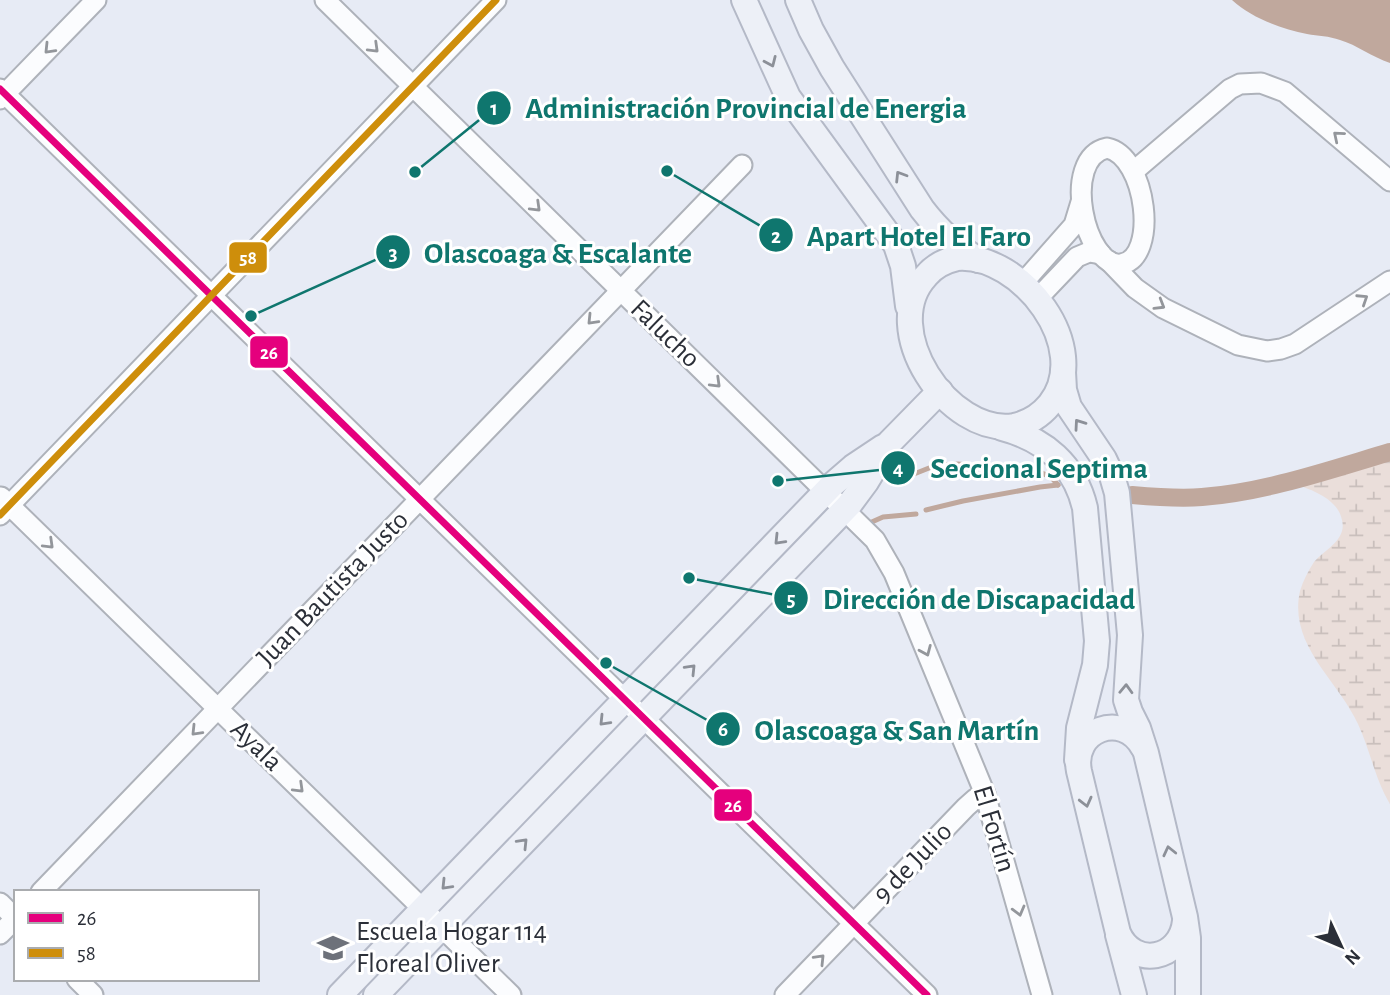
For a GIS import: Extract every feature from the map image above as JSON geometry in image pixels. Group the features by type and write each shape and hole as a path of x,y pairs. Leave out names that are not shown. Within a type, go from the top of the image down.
{"main road":[{"path":"744,0 788,97 896,245 903,266 915,350 924,370 940,391 965,413 979,421 1036,441 1054,454 1068,468 1083,497 1096,649 1079,728 1077,761 1134,995"},
{"path":"798,0 832,68 936,227 952,242 979,260 1000,268 1030,291 1050,317 1057,332 1063,356 1064,390 1069,407 1104,459 1119,502 1130,635 1125,695 1146,753 1185,917 1188,938 1188,995"},
{"path":"909,317 914,292 923,278 936,267 957,258 979,260"},
{"path":"995,426 1019,425 1040,415 1060,388 1063,372"},
{"path":"340,995 826,491 847,471 890,442 940,391"},
{"path":"376,995 845,509 866,482 890,442"},
{"path":"1088,542 1122,539"},
{"path":"1077,761 1085,740 1098,730 1109,727 1130,732 1142,743 1146,753"},
{"path":"1116,928 1123,943 1132,951 1155,956 1172,949 1180,940 1185,917"}],"street":[{"path":"96,0 2,94 927,995"},
{"name":"Falucho","path":"325,0 826,491"},
{"path":"3,505 211,295 496,0"},
{"path":"1134,171 1230,89 1249,83 1261,83 1285,92 1390,180"},
{"path":"1030,291 1077,257 1089,252 1105,257 1122,264 1128,262 1138,249 1142,240 1144,216 1140,185 1134,171 1119,153 1107,148 1100,149 1087,161 1082,185 1088,232 1094,245 1105,257 1135,288 1163,308 1238,345 1267,351 1295,344 1390,281"},
{"name":"Juan Bautista Justo","path":"43,890 742,165"},
{"path":"1030,291 1074,225 1082,201"},
{"name":"El Fortín","path":"826,491 875,540 890,564 985,794 1042,995"},
{"name":"Ayala","path":"3,505 218,709 511,995"},
{"name":"9 de Julio","path":"785,995 966,807 985,794"},
{"path":"0,904 14,916"},
{"path":"0,934 14,920"},
{"path":"79,981 93,995"}],"green space":[{"path":"1390,452 1390,804 1380,785 1358,724 1317,661 1301,628 1298,610 1300,591 1314,562 1338,539 1343,527 1342,520 1328,499 1288,481"}],"shaded area":[{"path":"1232,0 1390,0 1390,63 1340,40 1277,26 1248,12"}],"waterway":[{"path":"1132,495 1185,498 1226,494 1297,479 1390,452"},
{"path":"914,474 934,466 958,464 1042,473 1058,485"},
{"path":"926,510 1058,485"},
{"path":"865,525 883,517 916,514"}],"transit line":[{"name":"58","path":"0,515 496,0"},
{"name":"26","path":"0,89 927,995"}],"place":[{"name":"Apart Hotel El Faro","path":"667,171"},
{"name":"Administración Provincial de Energia","path":"415,172"},
{"name":"Olascoaga & Escalante","path":"251,316"},
{"name":"Seccional Septima","path":"778,481"},
{"name":"Dirección de Discapacidad","path":"689,578"},
{"name":"Olascoaga & San Martín","path":"606,663"},
{"name":"Escuela Hogar 114 Floreal Oliver","path":"333,948"}]}
